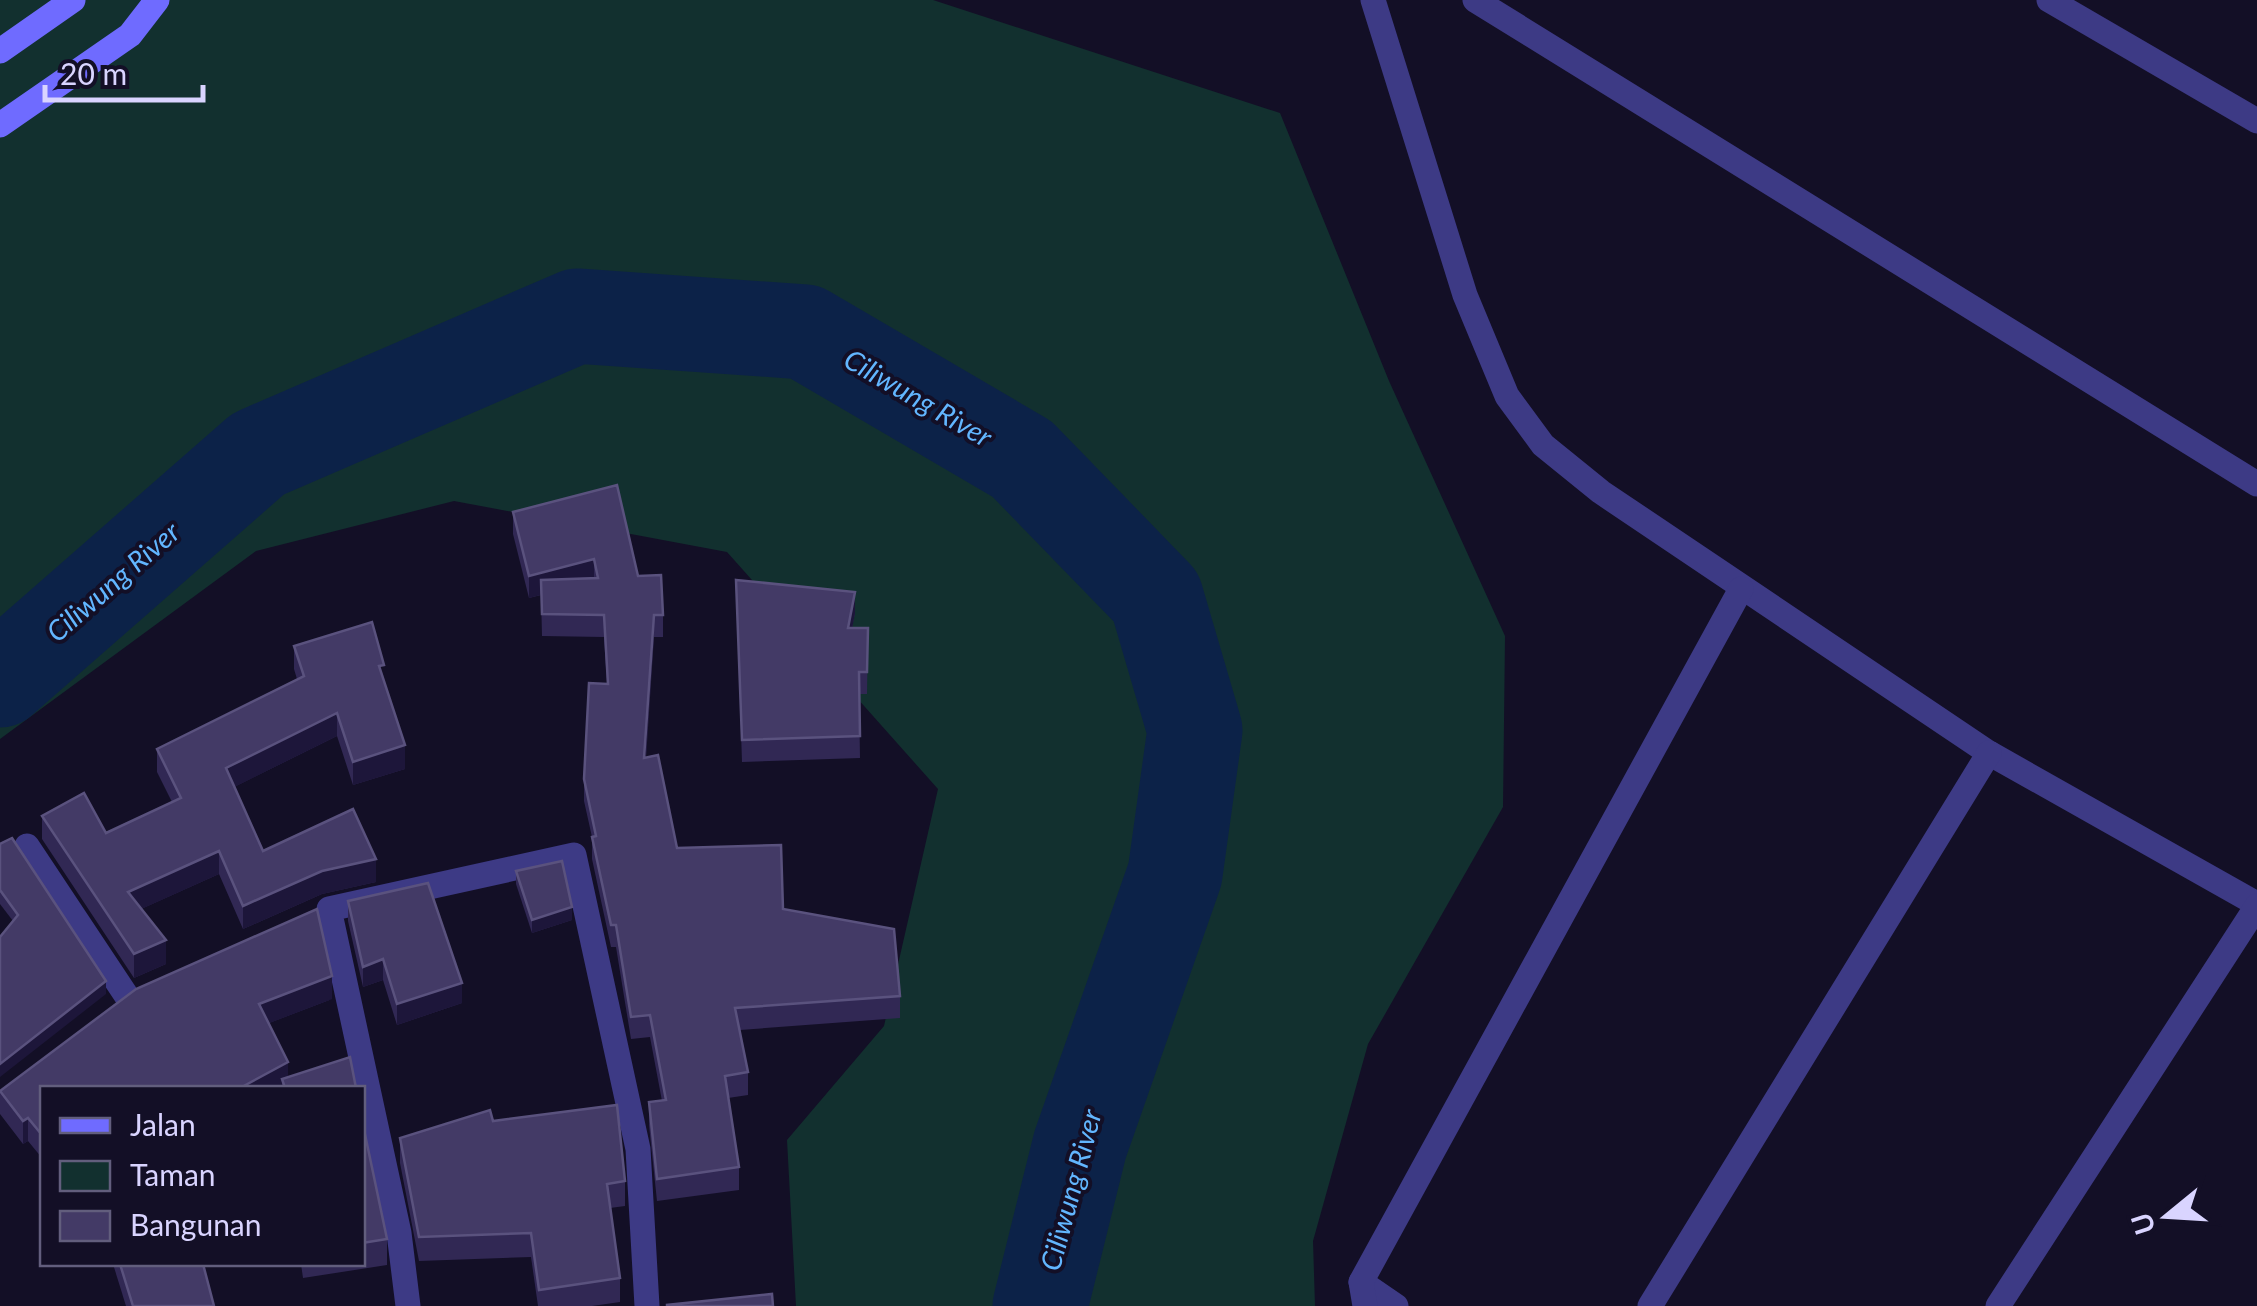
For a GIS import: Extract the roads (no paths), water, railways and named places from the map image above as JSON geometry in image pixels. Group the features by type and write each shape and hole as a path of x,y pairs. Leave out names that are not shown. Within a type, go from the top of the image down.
{"main road":[{"path":"0,50 73,0"},
{"path":"0,125 130,35 157,0"}],"street":[{"path":"1373,0 1465,295 1507,396 1543,446 1601,492 1742,589 1989,752 2257,905 1998,1306"},
{"path":"1474,0 2257,484"},
{"path":"2049,0 2257,121"},
{"path":"1396,1306 1363,1294 1742,589"},
{"path":"1650,1306 1989,752"},
{"path":"27,846 129,999"},
{"path":"363,1086 320,913 574,855 638,1149 648,1306"},
{"path":"365,1094 400,1234 408,1306"}],"waterway":[{"name":"Ciliwung River","path":"0,680 258,454 577,316 805,332 1022,459 1156,597 1195,730 1175,874 1080,1145 1040,1306"}]}
